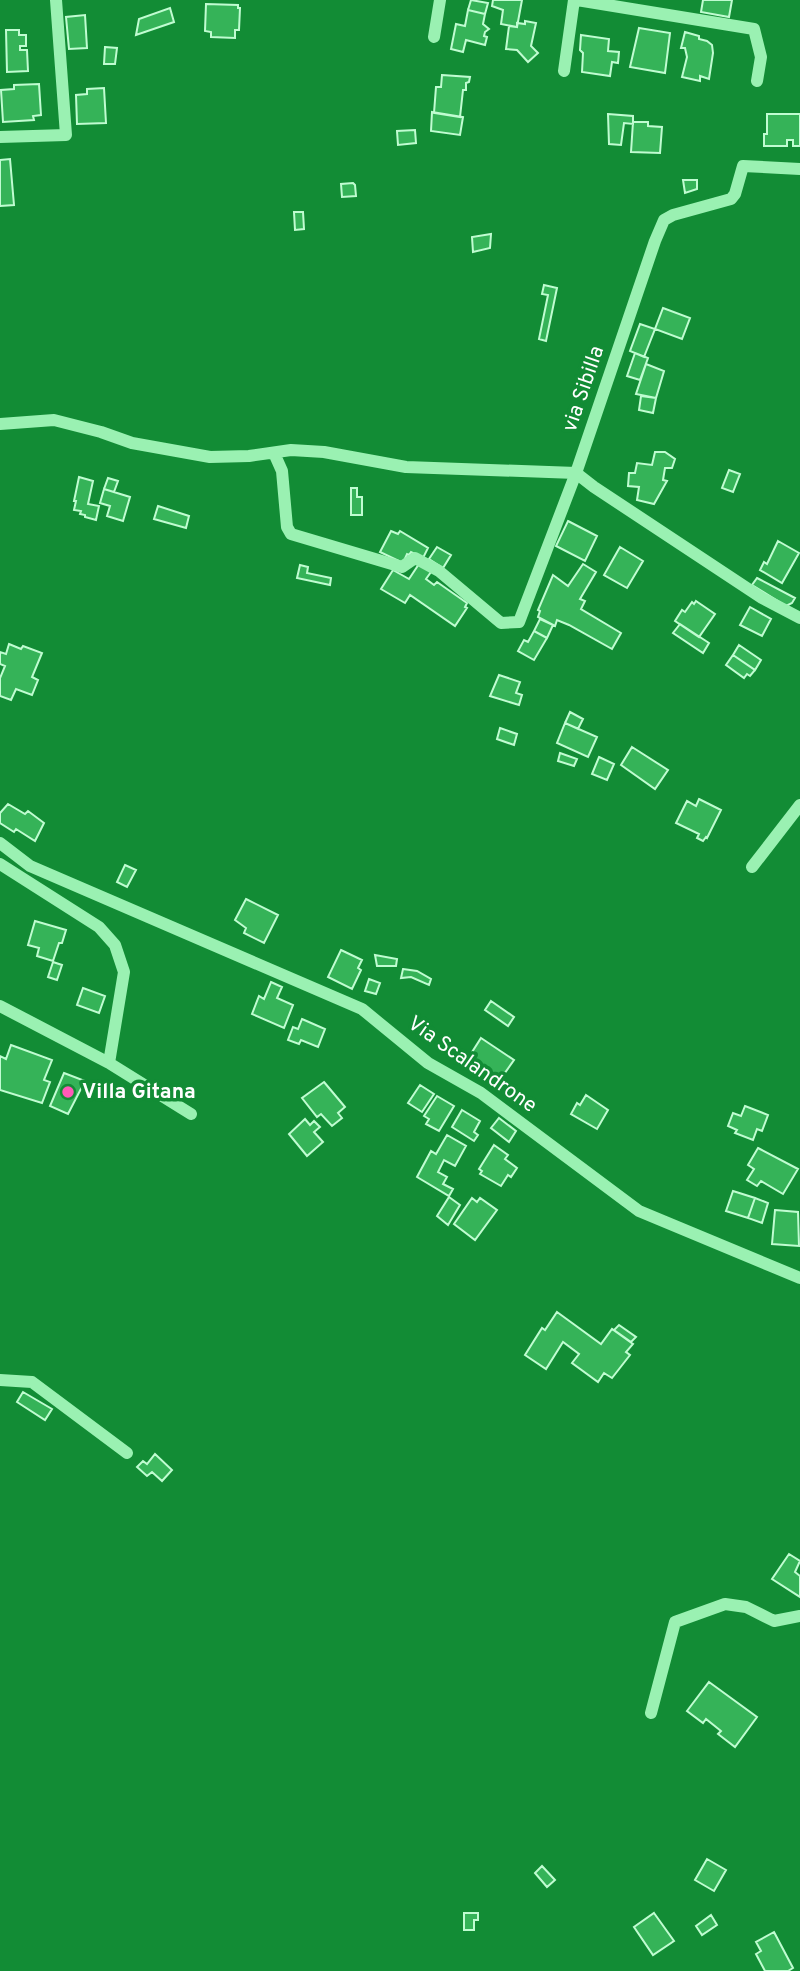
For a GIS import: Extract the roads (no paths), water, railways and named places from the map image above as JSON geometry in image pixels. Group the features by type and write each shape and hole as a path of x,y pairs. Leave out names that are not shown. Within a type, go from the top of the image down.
{"street":[{"path":"0,137 66,135 56,0"},
{"path":"434,37 440,0"},
{"path":"564,71 576,0 754,29 761,57 757,80"},
{"name":"via Sibilla","path":"576,473 664,220 673,215 731,200 743,166 800,169"},
{"path":"0,424 54,420 132,443 210,457 249,456 291,450 324,452 406,467 576,473 762,598 800,618"},
{"path":"274,453 282,471 287,527 291,534 402,567 415,558 439,570 501,623 519,622 576,473"},
{"path":"752,867 800,805"},
{"name":"Via Scalandrone","path":"0,843 30,866 362,1009 428,1063 481,1093 639,1210 800,1279"},
{"path":"0,864 99,927 115,945 124,972 109,1063"},
{"path":"0,1006 109,1063 191,1114"},
{"path":"0,1380 32,1382 127,1453"},
{"path":"651,1713 675,1622 725,1604 746,1607 775,1621 800,1616"}],"place":[{"name":"Villa Gitana","path":"68,1092"}]}
